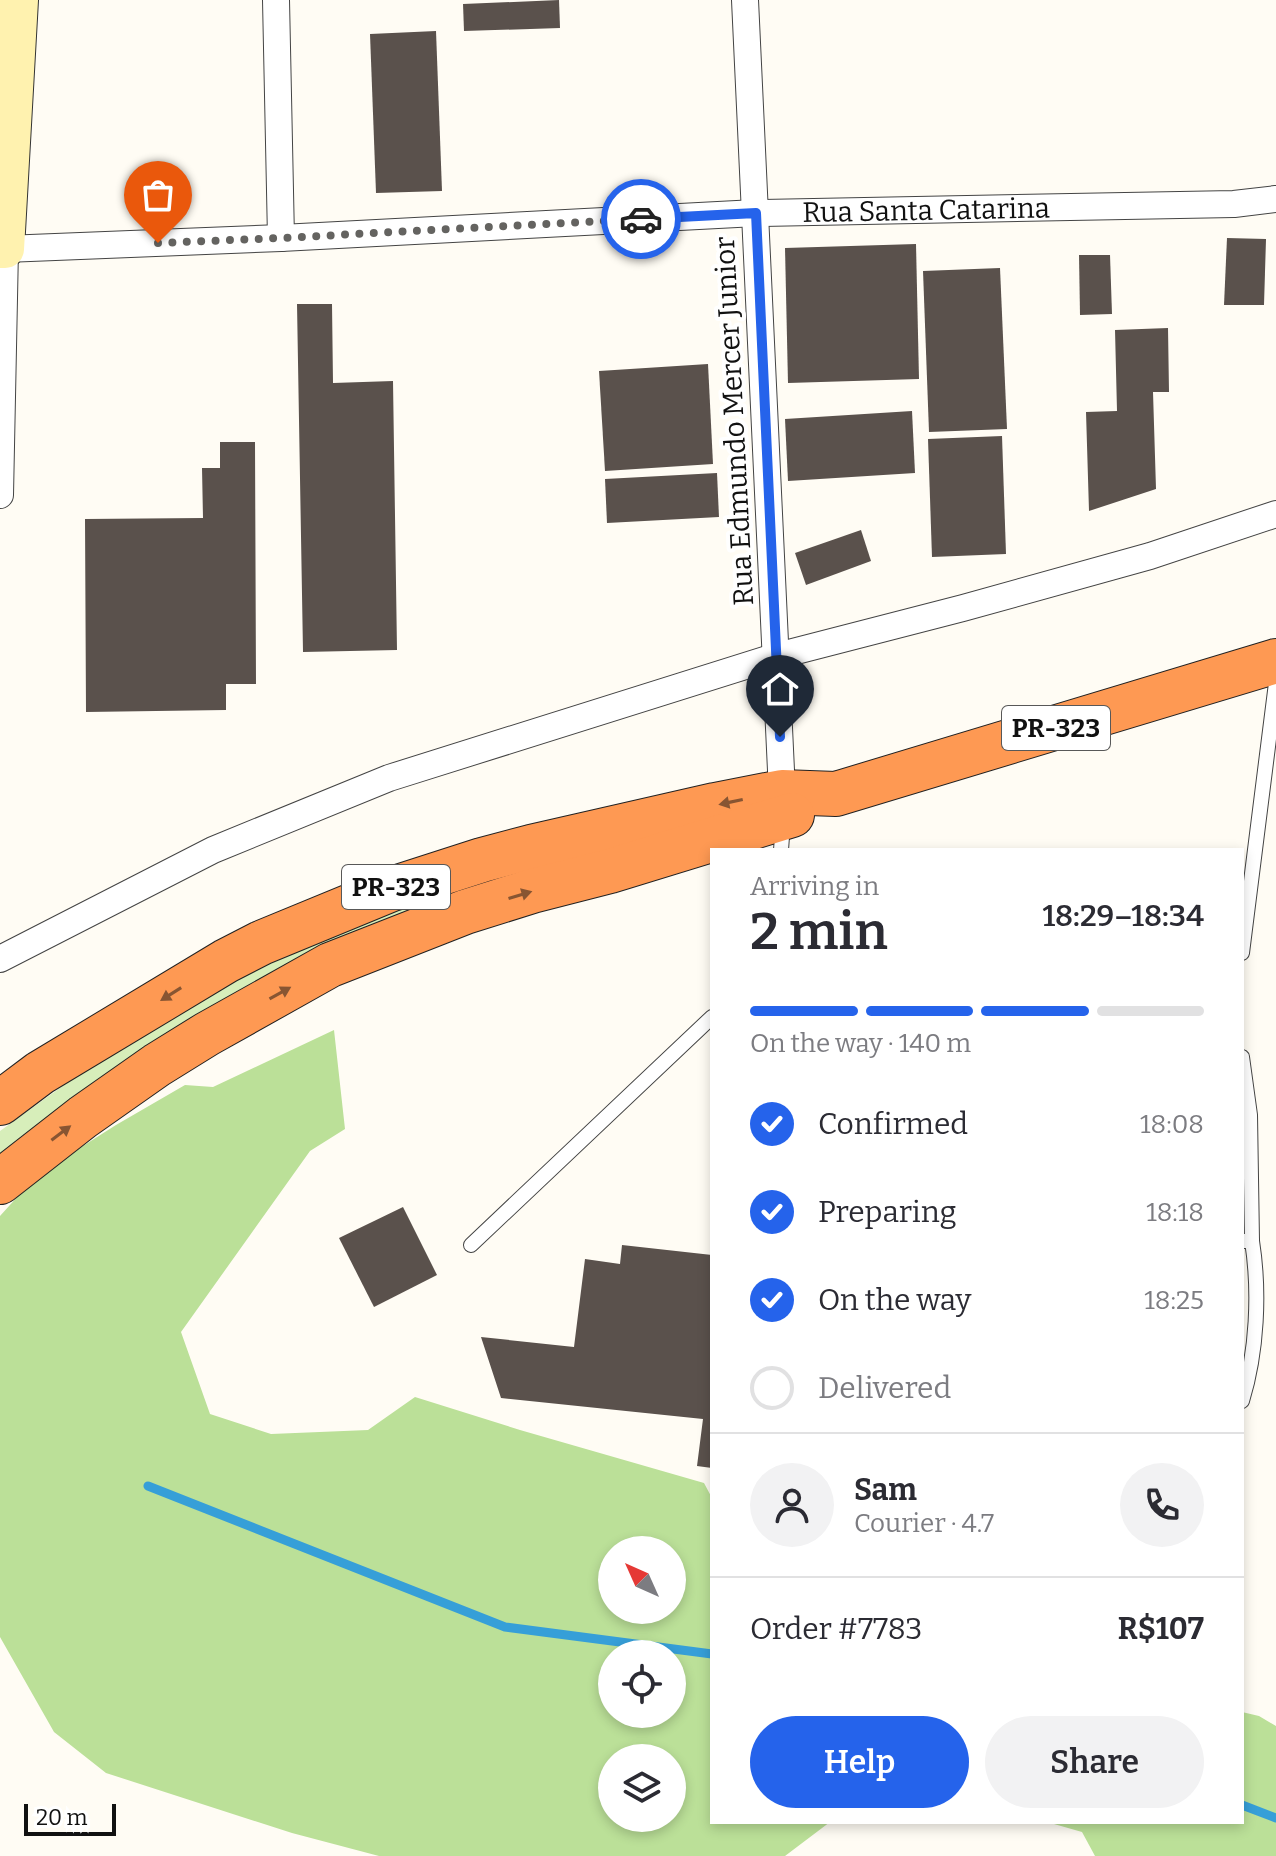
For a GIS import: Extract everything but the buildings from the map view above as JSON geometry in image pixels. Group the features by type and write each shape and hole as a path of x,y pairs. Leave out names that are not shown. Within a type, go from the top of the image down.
{"highway":[{"name":"PR-323","path":"0,1182 83,1117 157,1065 330,965 465,912 782,820 836,794 1276,661"},
{"name":"PR-323","path":"0,1103 40,1073 226,961 261,943 392,889 482,860 619,826 782,820"}],"street":[{"path":"0,495 2,249 19,0"},
{"path":"276,0 281,238"},
{"name":"Rua Edmundo Mercer Junior","path":"745,0 782,820"},
{"name":"Rua Santa Catarina","path":"2,249 756,213 1234,204 1276,199"},
{"path":"0,959 213,850 389,778 777,656 1150,556 1276,514"}],"lane":[{"path":"1244,937 1276,683"},
{"path":"471,1245 710,1019"},
{"path":"1244,1072 1250,1115 1247,1241 1257,1272 1249,1380 1244,1395"}],"green space":[{"path":"557,859 0,1165 0,1131 103,1057 251,969 345,926"},
{"path":"334,1030 345,1129 310,1151 181,1332 210,1414 271,1434 368,1430 415,1397 704,1483 710,1494 710,1824 827,1824 785,1856 379,1856 292,1833 106,1773 54,1732 0,1637 0,1216 19,1195 64,1158 185,1085 213,1087"},
{"path":"1244,1712 1259,1716 1276,1726 1276,1856 1095,1856 1082,1832 1054,1824 1244,1824"}],"waterway":[{"path":"148,1486 505,1627 710,1654"},
{"path":"1244,1806 1276,1818"}],"way so far":[{"path":"158,243 641,219"}],"route":[{"path":"641,219 756,213 780,737"}]}
